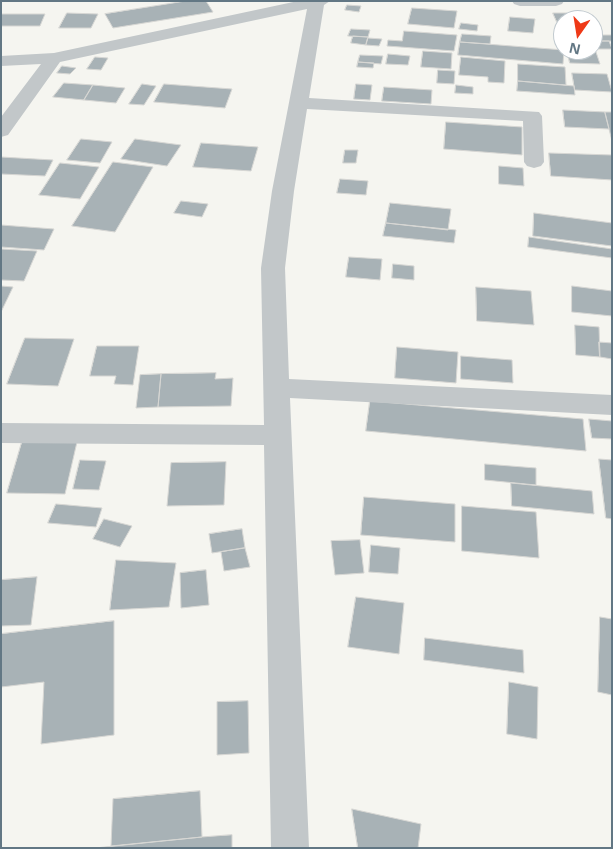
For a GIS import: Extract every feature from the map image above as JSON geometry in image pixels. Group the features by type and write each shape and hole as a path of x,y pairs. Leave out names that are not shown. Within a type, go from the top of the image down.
{"street":[{"path":"520,1 556,1"},
{"path":"1,61 54,58 319,2 283,191 273,268 290,848"},
{"path":"1,131 54,58"},
{"path":"299,103 532,116 534,162"},
{"path":"277,388 612,405"},
{"path":"1,433 277,435"}],"building":[{"path":"186,1 206,1 213,12 113,28 105,14"},
{"path":"347,5 361,6 359,12 345,10"},
{"path":"412,8 457,11 454,28 408,24"},
{"path":"67,13 98,14 91,28 59,28"},
{"path":"1,14 45,14 40,26 1,26"},
{"path":"510,17 535,19 533,33 508,31"},
{"path":"461,23 478,25 477,31 459,29"},
{"path":"351,29 370,30 368,37 348,36"},
{"path":"404,31 457,35 454,51 387,46 388,40 402,41"},
{"path":"462,34 491,36 490,44 460,42"},
{"path":"603,35 612,35 612,41 603,41"},
{"path":"353,36 368,37 366,45 351,43"},
{"path":"368,38 382,39 379,46 366,45"},
{"path":"603,41 609,41 612,49 603,49"},
{"path":"460,42 553,49 553,60 563,60 563,64 458,55"},
{"path":"423,51 452,53 451,69 421,67"},
{"path":"388,54 410,56 408,65 386,64"},
{"path":"360,55 383,56 381,64 358,62"},
{"path":"95,57 108,58 101,70 87,69"},
{"path":"461,57 505,61 504,83 488,82 488,77 459,75"},
{"path":"569,60 599,60 600,64 570,63"},
{"path":"358,62 374,63 373,68 357,67"},
{"path":"518,64 565,67 566,85 518,81"},
{"path":"62,66 76,68 70,74 57,73"},
{"path":"438,70 455,71 454,84 437,83"},
{"path":"572,73 607,74 612,92 575,90"},
{"path":"518,81 574,86 575,95 517,91"},
{"path":"64,83 93,85 84,100 53,97"},
{"path":"142,84 156,86 144,105 129,104"},
{"path":"164,84 232,89 225,108 154,102"},
{"path":"356,84 372,85 370,100 354,99"},
{"path":"93,85 125,88 116,103 84,100"},
{"path":"456,85 473,87 473,94 455,93"},
{"path":"384,87 432,90 431,104 382,101"},
{"path":"563,110 605,112 609,129 565,127"},
{"path":"605,112 612,112 612,141 609,129"},
{"path":"446,122 522,127 522,155 444,149"},
{"path":"81,139 112,142 100,163 67,160"},
{"path":"135,139 181,145 167,166 121,159"},
{"path":"201,143 258,147 251,171 193,167"},
{"path":"345,150 358,150 356,163 343,163"},
{"path":"549,153 612,155 612,180 551,176"},
{"path":"1,157 53,160 45,176 1,174"},
{"path":"113,162 153,167 115,232 72,226"},
{"path":"60,163 99,167 80,199 39,195"},
{"path":"499,166 523,168 524,186 499,184"},
{"path":"340,179 368,181 366,195 337,193"},
{"path":"181,201 208,204 202,217 174,213"},
{"path":"390,203 451,209 448,230 386,223"},
{"path":"534,213 612,223 612,246 533,236"},
{"path":"386,223 456,230 454,243 383,236"},
{"path":"1,225 54,229 44,250 1,247"},
{"path":"529,237 612,249 612,258 528,247"},
{"path":"1,249 37,251 24,281 1,280"},
{"path":"349,257 382,259 380,280 346,277"},
{"path":"393,264 414,266 414,280 392,278"},
{"path":"1,286 13,287 1,312"},
{"path":"572,286 612,291 612,316 572,312"},
{"path":"476,287 531,291 534,325 477,321"},
{"path":"575,325 599,327 600,357 576,355"},
{"path":"25,338 74,339 58,386 7,384"},
{"path":"599,342 612,343 612,359 600,357"},
{"path":"97,346 139,346 133,385 114,384 116,376 90,376"},
{"path":"397,347 458,352 456,383 395,378"},
{"path":"461,356 512,360 513,383 461,379"},
{"path":"216,373 215,379 233,378 231,406 158,407 161,374"},
{"path":"161,374 158,407 136,408 140,375"},
{"path":"370,401 583,419 586,451 366,431"},
{"path":"589,419 612,421 612,439 592,438"},
{"path":"22,442 77,442 65,494 7,493"},
{"path":"599,459 612,460 612,519 606,518"},
{"path":"80,460 106,461 99,490 73,489"},
{"path":"226,462 224,505 167,506 171,463"},
{"path":"485,464 536,468 536,485 485,480"},
{"path":"511,483 592,491 594,514 512,506"},
{"path":"364,497 455,504 455,542 361,535"},
{"path":"56,504 102,508 96,527 48,523"},
{"path":"462,506 536,512 539,558 462,551"},
{"path":"104,519 132,526 120,547 93,539"},
{"path":"242,529 245,548 212,553 209,534"},
{"path":"360,540 364,573 335,575 331,541"},
{"path":"371,545 400,548 398,574 369,572"},
{"path":"245,548 250,567 224,571 221,552"},
{"path":"116,560 176,563 169,607 110,610"},
{"path":"206,570 209,605 181,608 180,573"},
{"path":"37,577 31,625 1,626 1,580"},
{"path":"356,597 404,603 399,654 348,647"},
{"path":"600,617 612,619 612,695 598,692"},
{"path":"114,621 114,735 41,744 44,682 1,687 1,634"},
{"path":"425,638 523,650 524,673 424,660"},
{"path":"509,682 538,687 537,739 507,734"},
{"path":"248,701 249,753 217,755 217,702"},
{"path":"200,791 202,837 111,846 113,799"},
{"path":"352,809 421,824 418,848 358,848"},
{"path":"232,835 232,848 95,848 202,837"}]}
